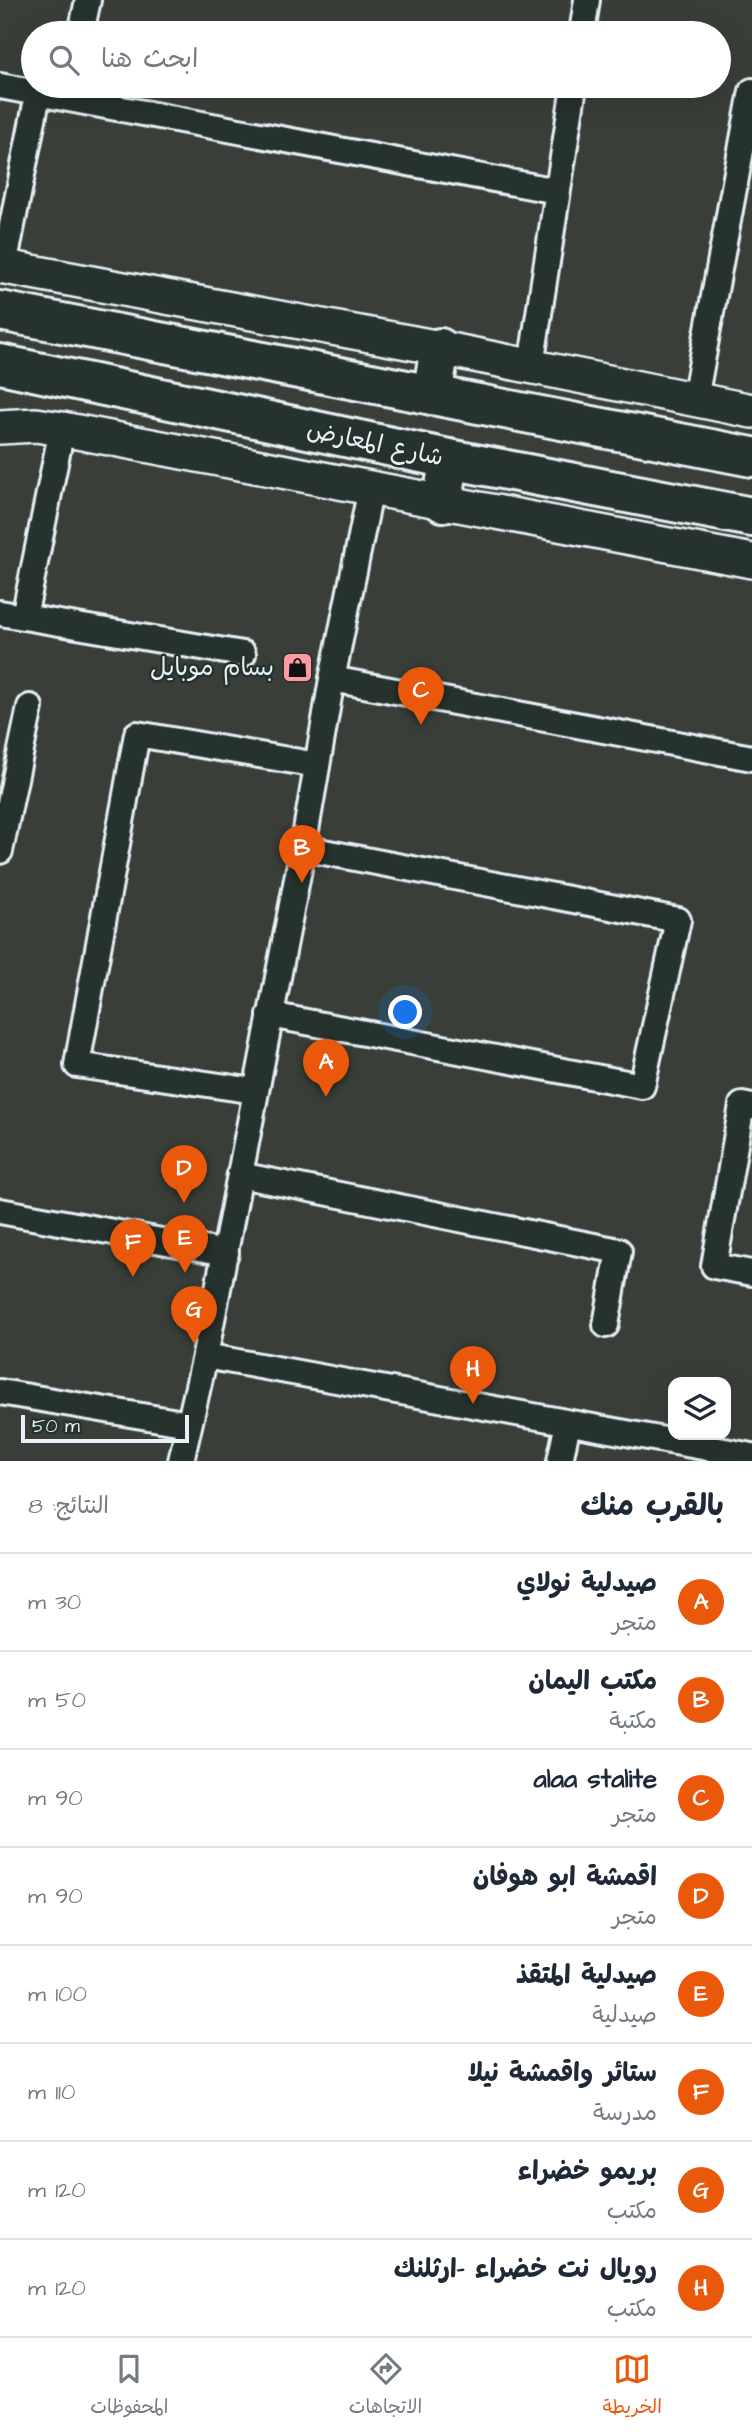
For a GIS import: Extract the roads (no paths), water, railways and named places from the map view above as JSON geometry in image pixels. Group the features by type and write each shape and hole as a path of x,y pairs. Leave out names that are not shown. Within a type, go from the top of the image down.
{"main road":[{"path":"2,266 440,348 752,411"},
{"path":"0,311 752,457"},
{"path":"432,395 440,348"},
{"name":"شارع المعارض","path":"0,364 449,459 752,517"},
{"path":"0,427 36,425 62,429 752,561"},
{"path":"443,502 449,459"}],"street":[{"path":"84,21 88,0"},
{"path":"584,21 587,0"},
{"path":"0,86 21,90"},
{"path":"695,399 752,91"},
{"path":"2,266 37,98"},
{"path":"98,98 557,191"},
{"path":"531,366 571,98"},
{"path":"62,429 12,615 243,654"},
{"path":"181,1461 226,1253 303,848 332,679 371,488"},
{"path":"332,679 752,758"},
{"path":"1,841 30,706"},
{"path":"255,1091 77,1065 137,734 317,765"},
{"path":"270,1014 642,1086 678,920 303,848"},
{"path":"752,1107 742,1105 714,1266 752,1273"},
{"path":"240,1175 619,1251 606,1325"},
{"path":"0,1211 226,1253"},
{"path":"205,1356 752,1456"},
{"path":"0,1392 188,1424"},
{"path":"560,1461 568,1423"}],"place":[{"name":"بسام موبايل","path":"297,668"},
{"name":"alaa stalite","path":"421,725"},
{"name":"مكتب اليمان","path":"302,883"},
{"name":"صيدلية نولاي","path":"326,1097"},
{"name":"اقمشة ابو هوفان","path":"184,1203"},
{"name":"صيدلية المتقذ","path":"185,1273"},
{"name":"ستائر واقمشة نيلا","path":"133,1277"},
{"name":"بريمو خضراء","path":"194,1344"},
{"name":"رويال نت خضراء -ارثلنك","path":"473,1404"}]}
